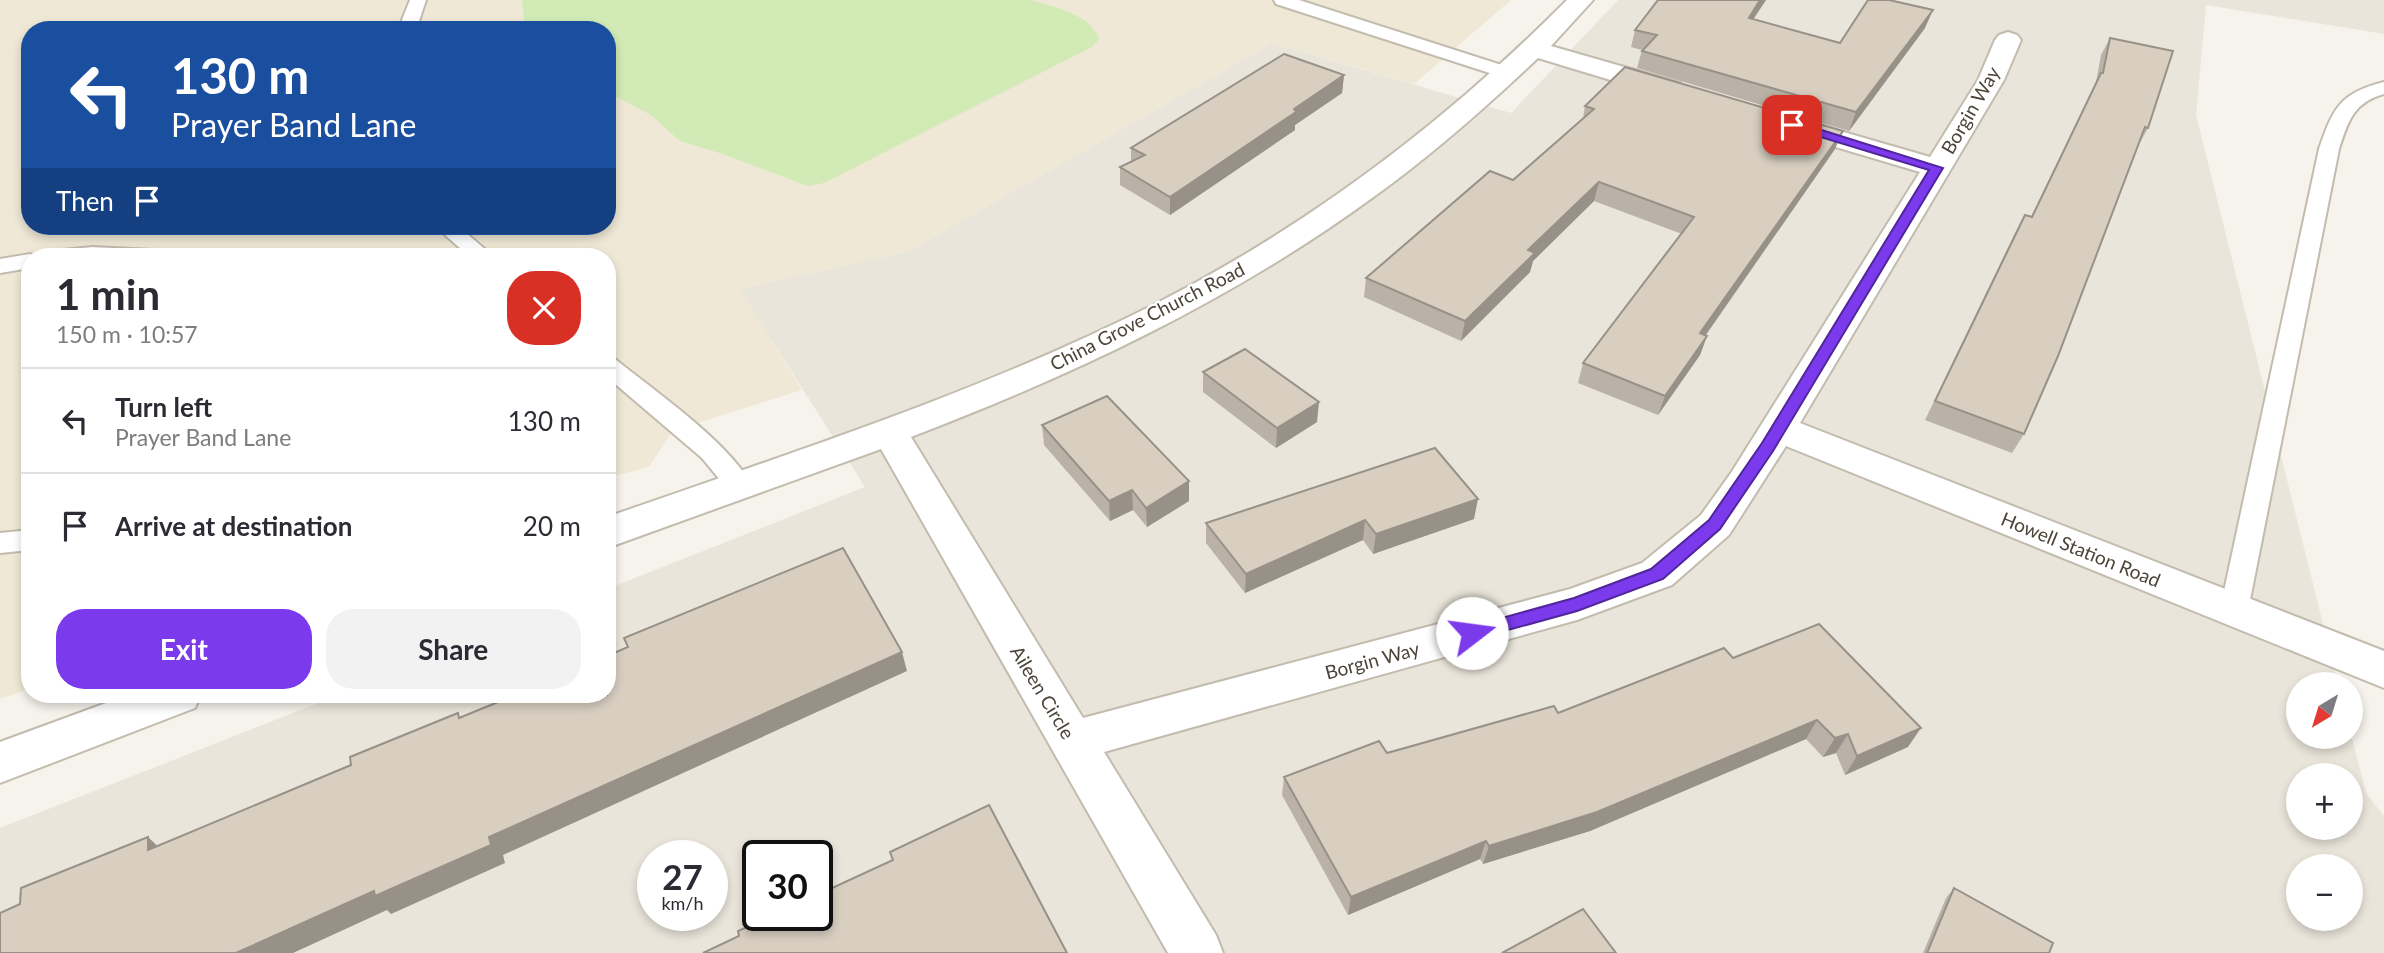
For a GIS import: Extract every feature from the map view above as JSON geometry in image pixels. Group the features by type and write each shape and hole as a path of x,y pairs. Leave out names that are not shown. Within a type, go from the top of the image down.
{"street":[{"name":"China Grove Church Road","path":"616,530 889,430 1108,340 1230,276 1323,219 1447,128 1508,73 1581,0"},
{"name":"Borgin Way","path":"1072,741 1577,604 1657,574 1714,525 1779,429 1991,80 2008,40"},
{"path":"1534,48 1698,97"},
{"path":"1762,116 1937,168"},
{"name":"Howell Station Road","path":"1779,429 2384,670"},
{"name":"Aileen Circle","path":"889,430 1197,953"},
{"path":"0,763 158,703"}],"lane":[{"path":"410,21 418,0"},
{"path":"1291,1 1508,73"},
{"path":"2234,610 2329,149 2347,103 2355,97 2384,88"},
{"path":"456,235 472,248"},
{"path":"0,266 21,262"},
{"path":"616,371 711,452 738,485"},
{"path":"0,543 21,541"}],"shaded area":[{"path":"0,0 1511,0 1414,84 1272,43 909,251 740,289 802,390 672,431 649,467 616,476 616,248 21,248 21,691 0,699"},
{"path":"1618,0 2384,0 2384,34 2206,5 2196,115 2335,672 2286,672 2286,749 2355,749 2358,763 2286,763 2286,840 2363,840 2363,781 2366,793 2384,816 2384,953 0,953 0,828 319,703 616,703 616,585 865,487 739,289 909,251 1272,43 1511,113"}],"green space":[{"path":"522,0 1031,0 1080,18 1095,30 1099,39 1092,47 824,183 808,186 680,141 651,115 616,97 616,21 524,21"}],"building":[{"path":"1658,0 1760,0 1749,18 1840,43 1868,0 1889,0 1933,10 1856,112 1642,51 1657,35 1635,30"},
{"path":"2110,38 2173,51 2148,128 2145,127 2058,356 2024,434 1935,401 2025,215 2032,217 2103,73"},
{"path":"1284,54 1344,75 1294,109 1296,112 1170,197 1120,167 1145,155 1131,148"},
{"path":"1625,67 1843,131 1700,333 1707,336 1665,396 1583,363 1694,217 1599,182 1528,250 1535,253 1465,321 1366,278 1490,171 1513,180 1594,109 1585,106"},
{"path":"1245,349 1319,402 1277,428 1203,372"},
{"path":"1107,396 1189,481 1146,508 1132,490 1109,501 1042,425"},
{"path":"1435,448 1478,499 1376,534 1365,520 1246,574 1206,523"},
{"path":"843,548 902,652 489,837 491,845 375,896 374,891 236,953 0,953 0,913 20,904 21,888 148,837 148,850 351,765 350,757 458,713 459,718 496,703 616,703 616,652 628,647 624,638"},
{"path":"1819,624 1921,728 1857,756 1848,734 1835,738 1817,720 1597,812 1489,846 1486,841 1351,897 1284,777 1379,741 1387,753 1554,706 1558,713 1724,648 1733,658"},
{"path":"989,805 1067,953 703,953 739,936 738,931 742,929 833,931 833,888 893,860 890,852"},
{"path":"1954,888 2053,943 2049,953 1927,953"},
{"path":"1583,909 1616,953 1502,953"}],"route":[{"path":"1472,633 1577,604 1657,574 1714,525 1745,483 1881,264 1937,168 1792,125"}]}
